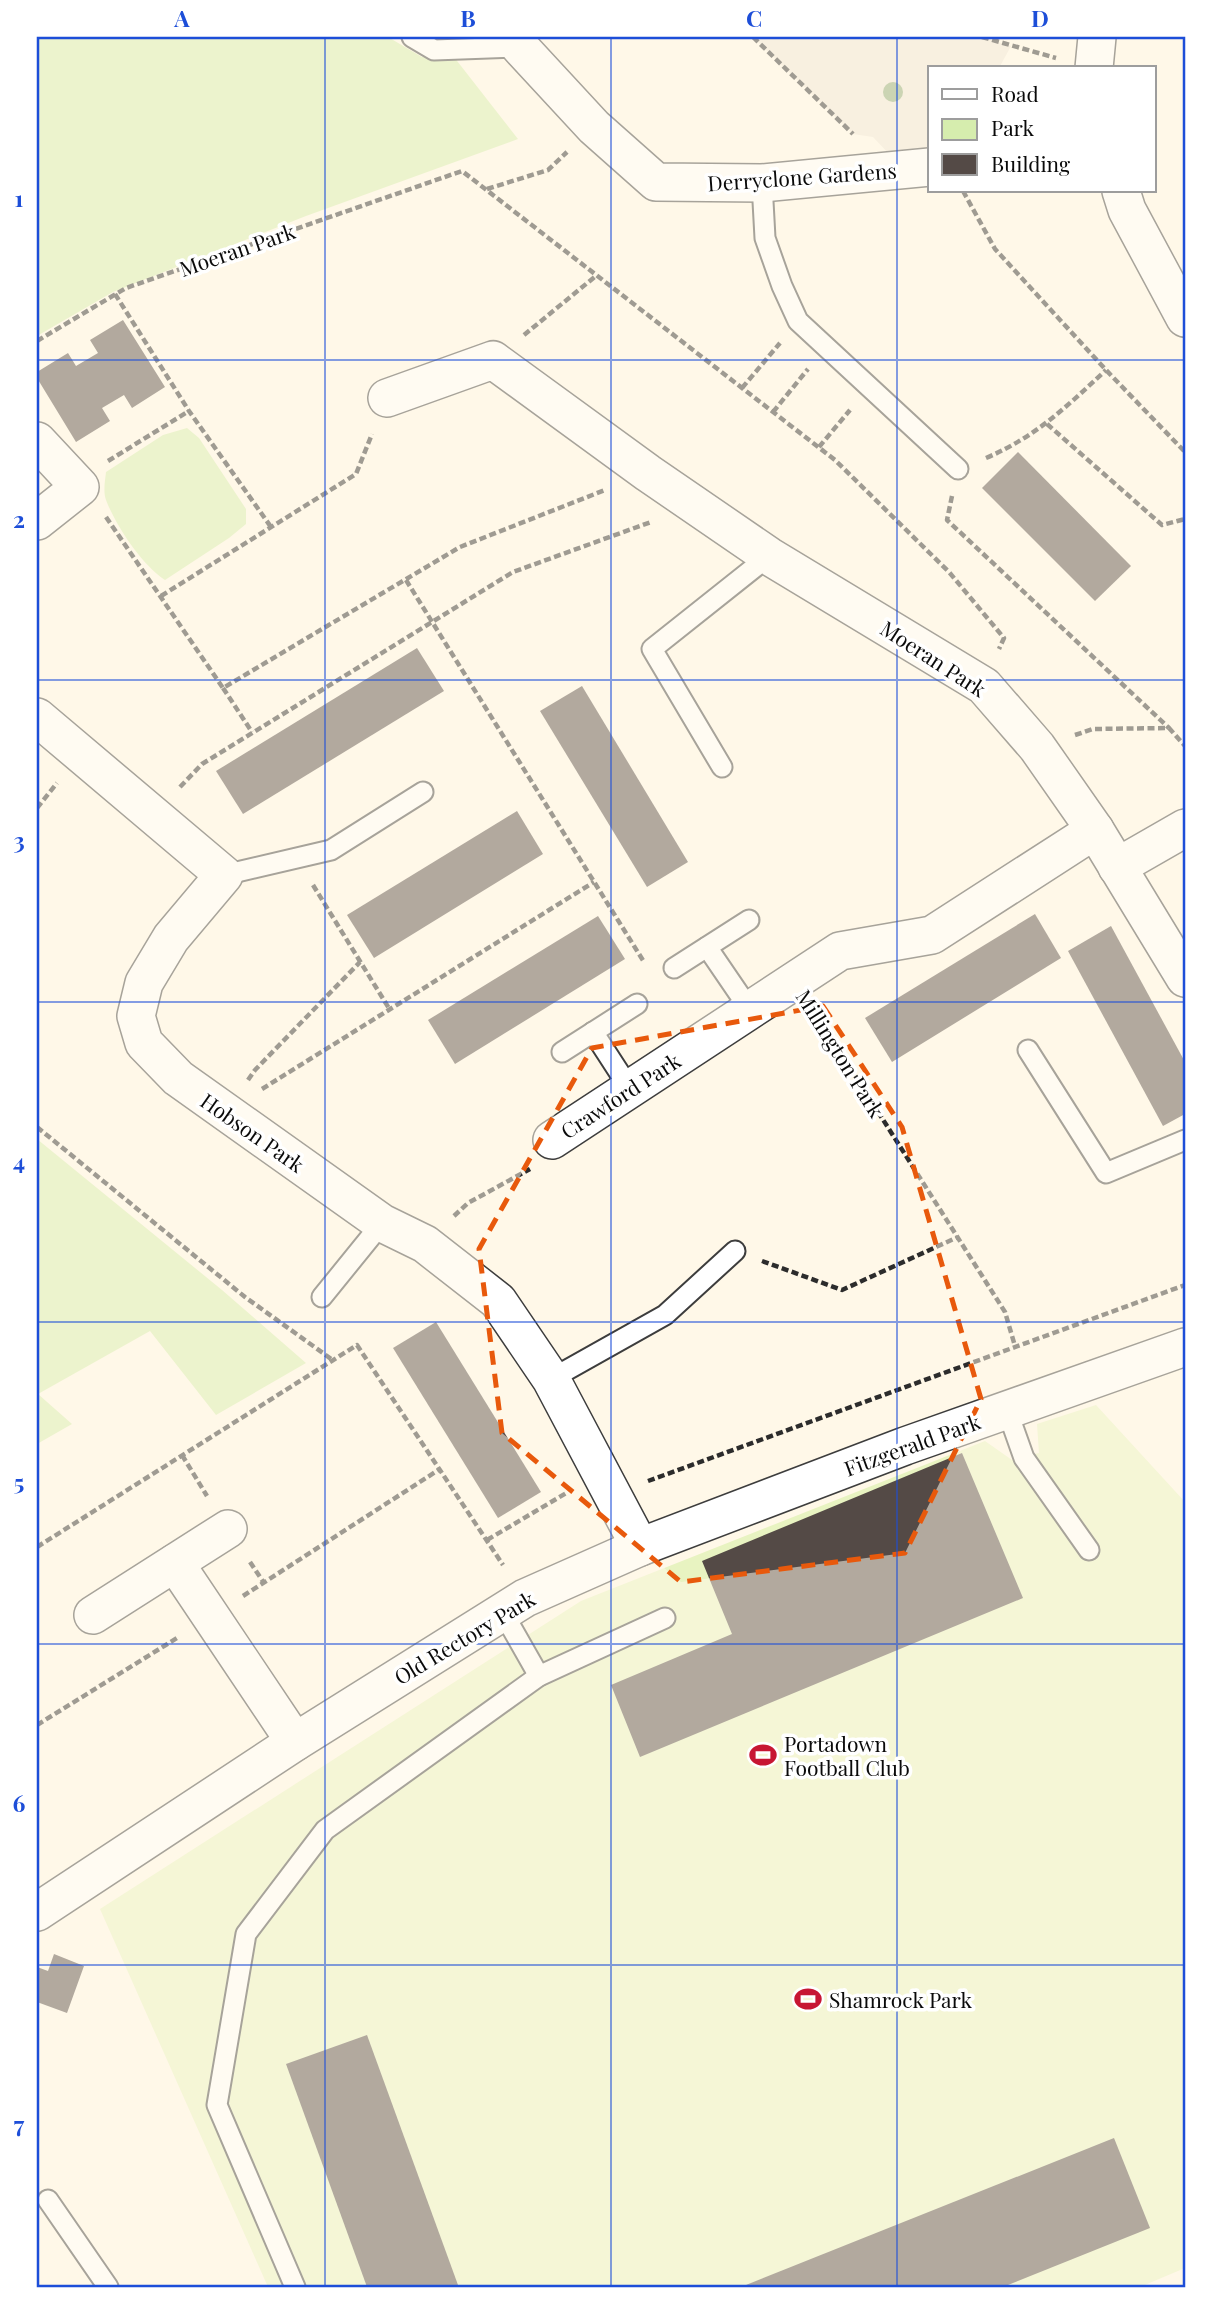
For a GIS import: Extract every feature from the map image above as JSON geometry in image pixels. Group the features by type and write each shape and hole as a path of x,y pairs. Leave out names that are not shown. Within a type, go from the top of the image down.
{"street":[{"path":"1094,66 1097,37"},
{"name":"Derryclone Gardens","path":"520,47 594,127 656,182 762,183 928,167"},
{"path":"1121,192 1127,210 1185,318"},
{"path":"387,398 493,360"},
{"name":"Moeran Park","path":"493,360 648,473 769,556 984,686 1037,747 1095,830 1117,867"},
{"path":"37,441 80,487 37,521"},
{"path":"37,717 224,875"},
{"path":"1185,828 1117,867 1185,978"},
{"name":"Millington Park","path":"795,980 840,951 932,935 1095,830"},
{"name":"Hobson Park","path":"224,875 171,938 144,983 136,1016 144,1044 178,1078 382,1223 425,1244 498,1301 551,1379 640,1547"},
{"name":"Crawford Park","path":"552,1140 795,980"},
{"name":"Fitzgerald Park","path":"640,1547 905,1446 1185,1347"},
{"path":"93,1615 228,1529"},
{"name":"Old Rectory Park","path":"37,1912 295,1742 514,1604 640,1547"},
{"path":"174,1563 295,1742"}],"lane":[{"path":"412,37 434,50 520,47"},
{"path":"762,183 765,238 798,321 958,469"},
{"path":"722,767 652,649 769,556"},
{"path":"224,875 331,850 423,792"},
{"path":"674,968 749,920"},
{"path":"707,947 750,1010"},
{"path":"562,1052 637,1004"},
{"path":"593,1032 630,1089"},
{"path":"1028,1050 1106,1173 1185,1140"},
{"path":"322,1297 382,1223"},
{"path":"551,1379 664,1315 735,1251"},
{"path":"1007,1410 1024,1458 1089,1550"},
{"path":"514,1604 539,1676"},
{"path":"295,2287 217,2105 246,1934 325,1830 539,1676 665,1618"},
{"path":"48,2200 108,2287"}],"path":[{"name":"Derryclone Gardens","path":"753,37 853,134"},
{"path":"982,37 1087,66"},
{"path":"486,190 548,170 594,127"},
{"name":"Moeran Park","path":"115,294 462,171 486,190"},
{"path":"486,190 835,460 949,572 1004,638 984,686"},
{"path":"965,192 995,248 1105,370 1185,452"},
{"path":"493,360 597,275"},
{"path":"37,341 115,294 189,411 271,527"},
{"path":"742,388 798,321"},
{"path":"773,412 826,346"},
{"path":"1105,370 1047,424 1011,447 958,469 947,520 1185,746"},
{"path":"819,447 868,388"},
{"path":"161,596 356,474 387,398"},
{"path":"189,411 97,469 80,487 95,502 161,596 252,732"},
{"path":"1047,424 1162,526 1185,519"},
{"path":"223,688 460,547 648,473"},
{"path":"153,815 202,764 513,572 695,505"},
{"path":"405,580 646,965"},
{"path":"1037,747 1093,729 1169,728"},
{"path":"297,858 390,1010"},
{"path":"225,1112 594,882"},
{"path":"225,1112 255,1070 360,962"},
{"name":"Millington Park","path":"795,980 1005,1312 1016,1346"},
{"path":"37,1127 245,1297 334,1361"},
{"name":"Crawford Park","path":"425,1244 468,1203 542,1163 552,1140"},
{"path":"735,1251 842,1290 958,1237"},
{"path":"487,1541 608,1483 1016,1346 1185,1285"},
{"path":"37,1547 357,1345 487,1541 514,1604"}],"highlighted area":[{"path":"823,1006 902,1127 981,1399 905,1553 681,1582 502,1433 479,1249 592,1048"}],"green space":[{"path":"37,37 388,37 422,57 454,57 518,139 306,216 113,292 37,336"},
{"path":"187,428 199,438 246,509 246,524 165,580 147,565 116,521 105,497 106,472 163,435"},
{"path":"37,1139 222,1290 306,1363 216,1415 150,1331 38,1394 72,1424 37,1444"},
{"name":"Portadown Football Club","path":"1096,1405 1185,1502 1185,2268 1140,2287 268,2287 100,1909 581,1601 985,1441 1012,1460 1039,1453 1037,1424"}],"shaded area":[{"path":"753,37 982,37 1011,46 1000,66 928,66 928,152 891,156 873,137 853,134"}],"building":[{"path":"123,320 165,387 132,408 124,395 102,408 110,421 76,442 37,378 37,372 68,353 76,366 98,353 90,340"},
{"path":"1018,452 1131,566 1095,601 982,488"},
{"path":"417,648 444,691 243,814 216,771"},
{"path":"582,686 688,862 647,887 540,711"},
{"path":"517,811 543,854 374,958 347,915"},
{"path":"1035,914 1061,958 892,1062 865,1018"},
{"path":"598,916 625,959 455,1064 428,1020"},
{"path":"1111,926 1185,1062 1185,1114 1163,1126 1068,951"},
{"path":"436,1322 541,1492 498,1518 393,1348"},
{"path":"962,1453 1023,1598 640,1757 611,1685 732,1634 702,1561"},
{"path":"54,1954 84,1966 67,2013 37,2002 37,1967 48,1971"},
{"path":"367,2035 458,2285 367,2287 286,2064"},
{"path":"1114,2138 1150,2228 1003,2287 741,2287"}],"place":[{"name":"Portadown Football Club","path":"763,1755"},
{"name":"Shamrock Park","path":"808,1999"}]}
